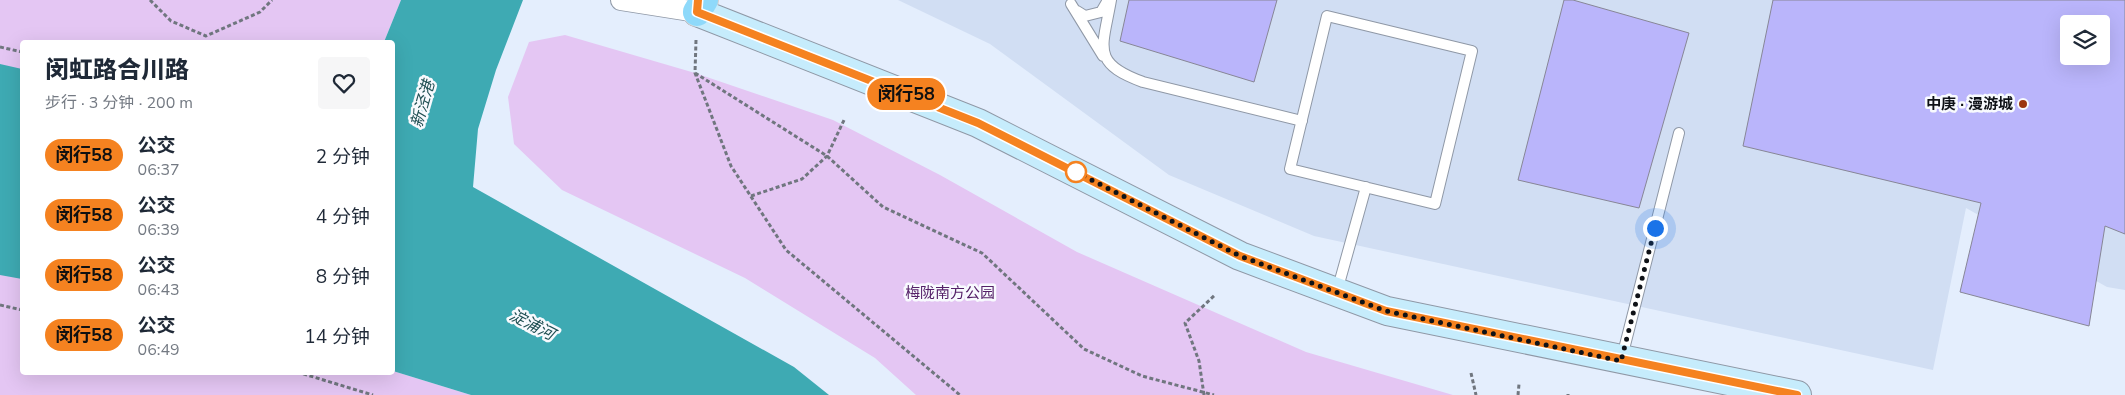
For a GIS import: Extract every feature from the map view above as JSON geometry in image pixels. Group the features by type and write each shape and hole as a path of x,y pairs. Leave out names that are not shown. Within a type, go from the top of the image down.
{"main road":[{"path":"700,4 978,123 1240,256 1386,311 1621,361 1796,395"}],"street":[{"path":"621,0 700,4"}],"lane":[{"path":"1070,2 1075,10 1085,16 1101,12 1109,0"},
{"path":"1106,61 1103,45 1109,0"},
{"path":"1070,2 1106,61 1119,74 1143,82 1302,121"},
{"path":"1327,16 1472,51 1435,204 1366,188 1290,169 1327,16"},
{"path":"1621,361 1678,133"},
{"path":"1336,292 1366,188"}],"path":[{"path":"150,0 171,21 206,36 260,12 272,0"},
{"path":"700,4 695,73 731,166 786,250 960,395"},
{"path":"0,47 20,52"},
{"path":"695,73 827,156 883,207 982,253 1084,349 1142,376 1203,394 1214,395"},
{"path":"751,196 802,179 827,156 845,118"},
{"path":"1203,394 1199,361 1186,323 1215,295"},
{"path":"0,305 20,310"},
{"path":"1471,373 1476,395"},
{"path":"307,375 373,395"},
{"path":"1518,395 1519,384"}],"shaded area":[{"path":"898,0 2125,0 2125,290 2107,287 1966,208 1933,370 1314,236 1169,175 990,44"}],"green space":[{"path":"0,0 401,0 385,40 20,40 20,375 395,375 395,372 471,395 0,395"},
{"name":"梅陇南方公园","path":"565,35 695,73 833,120 940,175 1077,252 1306,352 1453,395 916,395 875,358 745,278 562,190 514,144 508,97 529,42"}],"water":[{"path":"401,0 523,0 496,70 478,129 473,187 794,367 829,395 471,395 395,372 395,40 385,40"},
{"path":"0,64 20,69 20,279 0,275"}],"building":[{"path":"1129,0 1277,0 1254,82 1120,41"},
{"path":"1564,0 1573,0 1689,33 1639,208 1518,180"},
{"path":"1773,0 2125,0 2125,234 2105,226 2089,326 1960,292 1981,203 1743,146"}],"bus line":[{"name":"闵行58","path":"698,0 697,12 978,123 1240,256 1386,311 1538,344 1797,395"}],"place":[{"name":"中庚 · 漫游城","path":"2023,104"}],"route":[{"path":"1076,172 1240,256 1386,311 1621,361 1655,228"}],"water label":[{"name":"新泾港","path":"423,104"},
{"name":"淀浦河","path":"532,325"}]}
